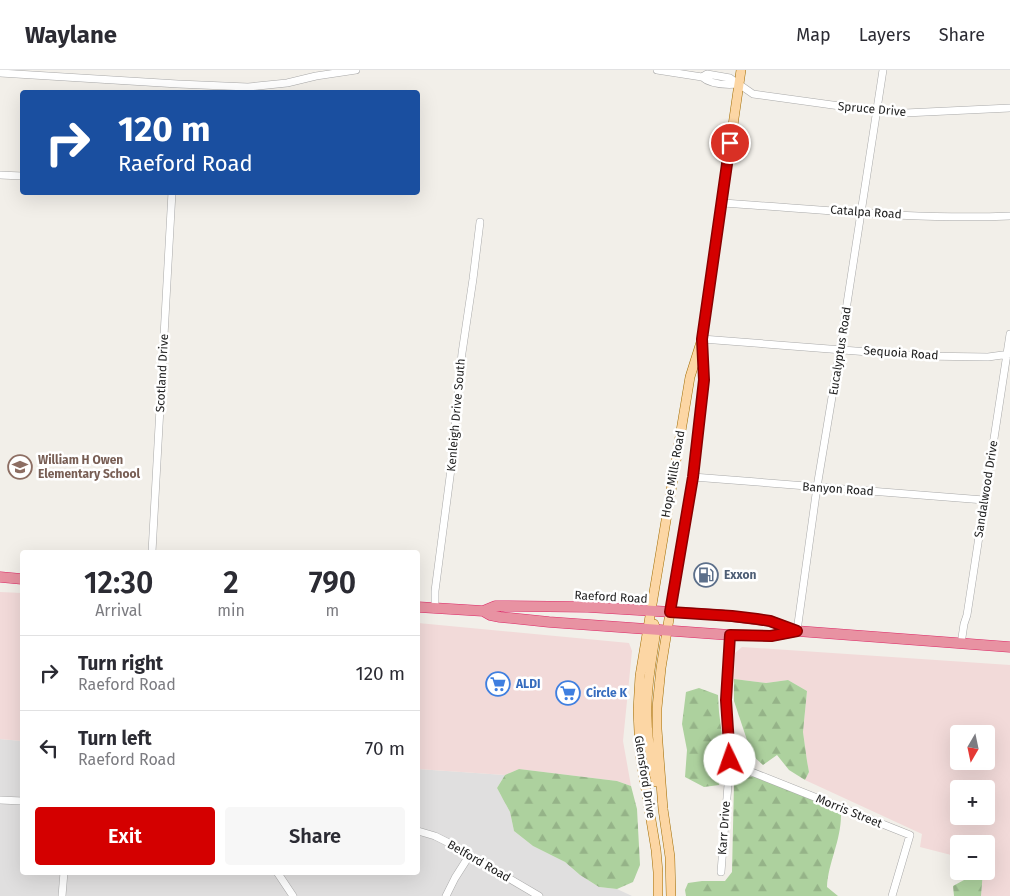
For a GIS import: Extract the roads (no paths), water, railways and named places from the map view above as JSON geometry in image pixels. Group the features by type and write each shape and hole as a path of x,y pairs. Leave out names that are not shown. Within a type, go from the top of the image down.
{"highway":[{"path":"0,577 20,579"},
{"name":"Raeford Road","path":"420,607 482,610 495,606 588,607 670,612 757,619 770,621 797,631"},
{"name":"Raeford Road","path":"482,610 490,614 509,618 657,630 771,636 797,631 1010,647"}],"main road":[{"name":"Hope Mills Road","path":"657,630 650,611 690,377 702,339 741,70"},
{"name":"Hope Mills Road","path":"657,630 670,612 693,477 704,380 702,339"},
{"name":"Glensford Drive","path":"657,630 648,684 647,716 651,762 663,809 670,857 670,896"},
{"name":"Glensford Drive","path":"657,630 638,694 638,732 656,850 658,896"}],"street":[{"path":"0,73 177,88 267,86 287,83 316,73 356,70"},
{"name":"Spruce Drive","path":"657,70 702,77 707,74 715,79 730,78 753,94 876,112 905,113 1010,108"},
{"name":"Eucalyptus Road","path":"797,631 817,487 883,70"},
{"path":"0,175 20,176"},
{"name":"Scotland Drive","path":"152,550 172,195"},
{"name":"Catalpa Road","path":"722,203 861,212 975,217 1010,216"},
{"name":"Kenleigh Drive South","path":"434,608 451,470 462,353 480,222"},
{"name":"Sandalwood Drive","path":"961,644 1010,334"},
{"name":"Sequoia Road","path":"702,339 920,356 988,357 1008,354"},
{"name":"Banyon Road","path":"693,477 984,500"},
{"name":"Karr Drive","path":"721,872 729,763 726,700 730,635"},
{"name":"Morris Street","path":"729,763 910,835 892,896"},
{"path":"0,800 20,801"},
{"name":"Belford Road","path":"420,832 436,836 539,896"},
{"path":"446,896 469,856"},
{"path":"62,896 64,875"},
{"path":"279,875 293,896"}],"place":[{"name":"William H Owen Elementary School","path":"20,467"},
{"name":"Exxon","path":"706,575"},
{"name":"ALDI","path":"498,684"},
{"name":"Circle K","path":"568,693"}]}
